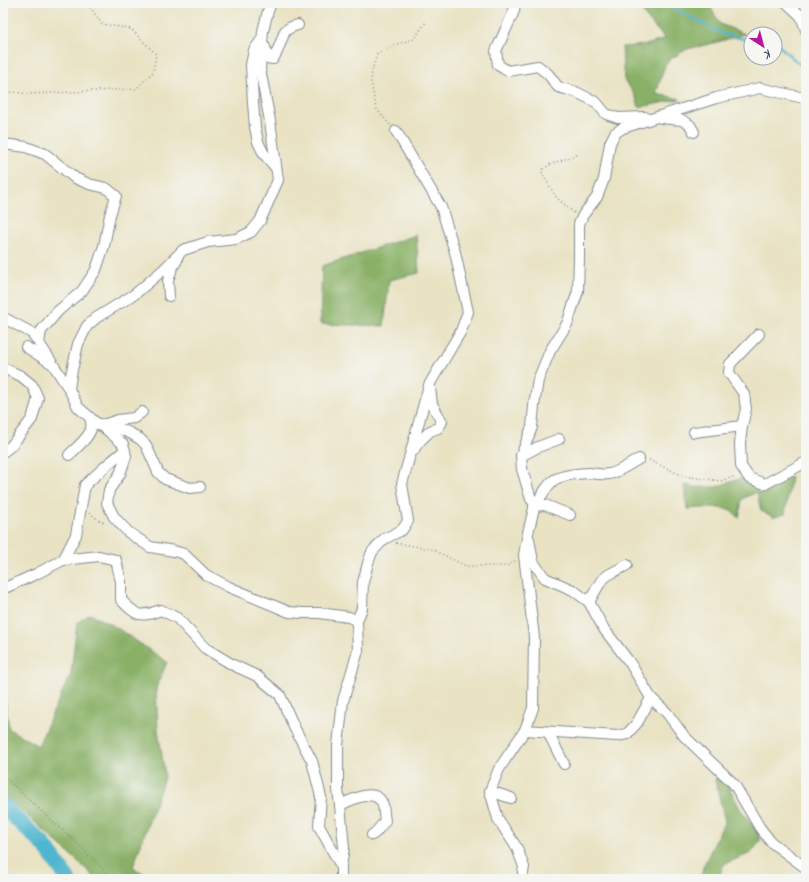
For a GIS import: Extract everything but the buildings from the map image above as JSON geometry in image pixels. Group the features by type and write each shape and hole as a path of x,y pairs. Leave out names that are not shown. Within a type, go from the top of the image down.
{"street":[{"path":"69,389 78,344 87,326 96,318 135,294 163,270 183,250 208,242 236,239 251,232 260,221 278,180 270,121 260,69 262,35 271,3"},
{"path":"515,3 514,11 496,51 498,65 508,71 538,66 548,74 558,87 576,92 596,102 606,114 618,118 657,117 682,120 690,126 694,132"},
{"path":"787,3 801,16 806,30"},
{"path":"262,35 266,58 273,59 285,31 298,25"},
{"path":"262,35 254,50 251,65 255,127 258,142 264,154 276,168"},
{"path":"534,505 522,469 521,456 532,427 538,380 550,351 567,324 578,291 579,224 597,197 604,179 610,143 615,133 623,128 716,98 760,88 806,99"},
{"path":"341,879 341,866 344,848 338,790 338,745 343,701 358,651 357,621 362,608 363,582 372,552 384,539 402,530 408,521 402,484 429,385 461,331 468,312 455,252 442,206 396,132"},
{"path":"3,144 26,147 45,154 75,178 89,184 106,188 116,196 110,215 104,246 96,270 82,291 58,311 41,331 39,342"},
{"path":"169,296 168,281 172,268 183,250"},
{"path":"3,319 6,319 32,333 55,365 78,407 123,444 126,456 120,474 109,490 107,503 114,517 128,532 150,547 184,554 206,575 229,587 289,612 319,613 349,617 357,621"},
{"path":"759,334 730,364 729,373 744,394 746,409 740,443 741,466 749,478 765,484 806,462"},
{"path":"26,347 55,365"},
{"path":"3,368 21,376 32,385 38,398 32,419 11,446 3,452"},
{"path":"409,457 430,431 438,428 442,422 432,404 429,385"},
{"path":"69,455 88,435 91,428 97,422 134,418 142,412"},
{"path":"97,422 130,433 146,444 158,472 165,479 190,488 200,487"},
{"path":"694,432 742,426"},
{"path":"521,456 538,447 559,439"},
{"path":"63,560 76,535 85,485 125,450"},
{"path":"522,879 524,867 517,848 498,820 490,791 499,769 525,730 533,708 534,637 524,554 534,505 539,500 546,487 556,479 571,475 610,474 639,459"},
{"path":"534,505 544,505 570,515"},
{"path":"528,533 533,562 544,578 573,590 589,602 604,629 630,663 651,698 666,713 684,736 734,784 760,828 771,842 806,868"},
{"path":"3,586 7,587 63,560 99,556 116,560 121,582 121,600 134,613 148,615 161,610 177,618 205,648 233,666 256,676 280,694 294,727 312,761 321,797 319,826 341,866"},
{"path":"589,602 601,581 608,574 627,565"},
{"path":"525,730 617,736 628,734 637,723 651,698"},
{"path":"548,732 564,764"},
{"path":"490,791 512,798"},
{"path":"340,805 356,798 369,795 377,797 382,804 385,822 372,835"}],"path":[{"path":"3,91 29,94 136,89 153,72 156,54 131,29 102,24 87,3"},
{"path":"396,132 376,108 371,82 372,71 377,54 394,45 414,39 426,22"},
{"path":"579,154 551,164 543,169 542,173 556,197 581,220"},
{"path":"639,459 651,460 682,476 722,481 746,473"},
{"path":"81,507 100,521 110,525"},
{"path":"396,543 430,549 466,566 507,566 524,554"},
{"path":"3,776 81,847 112,879"}],"green space":[{"path":"637,3 708,3 720,24 743,33 743,35 687,49 672,58 665,65 656,94 680,99 639,107 631,89 624,80 622,47 646,45 665,39 646,17"},
{"path":"416,235 419,273 389,280 384,326 320,324 322,266"},
{"path":"791,477 785,514 774,517 761,511 757,492 742,499 739,518 731,510 714,507 687,509 684,485 696,487 716,487 741,478 766,487"},
{"path":"90,614 114,626 167,662 156,688 158,730 165,775 133,867 152,879 97,879 3,795 3,682 9,729 38,746 71,674 77,623"},
{"path":"718,775 729,787 740,809 758,831 760,841 751,853 724,864 718,879 701,879 703,867 725,821 715,780"}],"waterway":[{"path":"663,3 721,33 743,39"},
{"path":"783,49 806,70"},
{"path":"3,806 44,845 68,879"}]}
